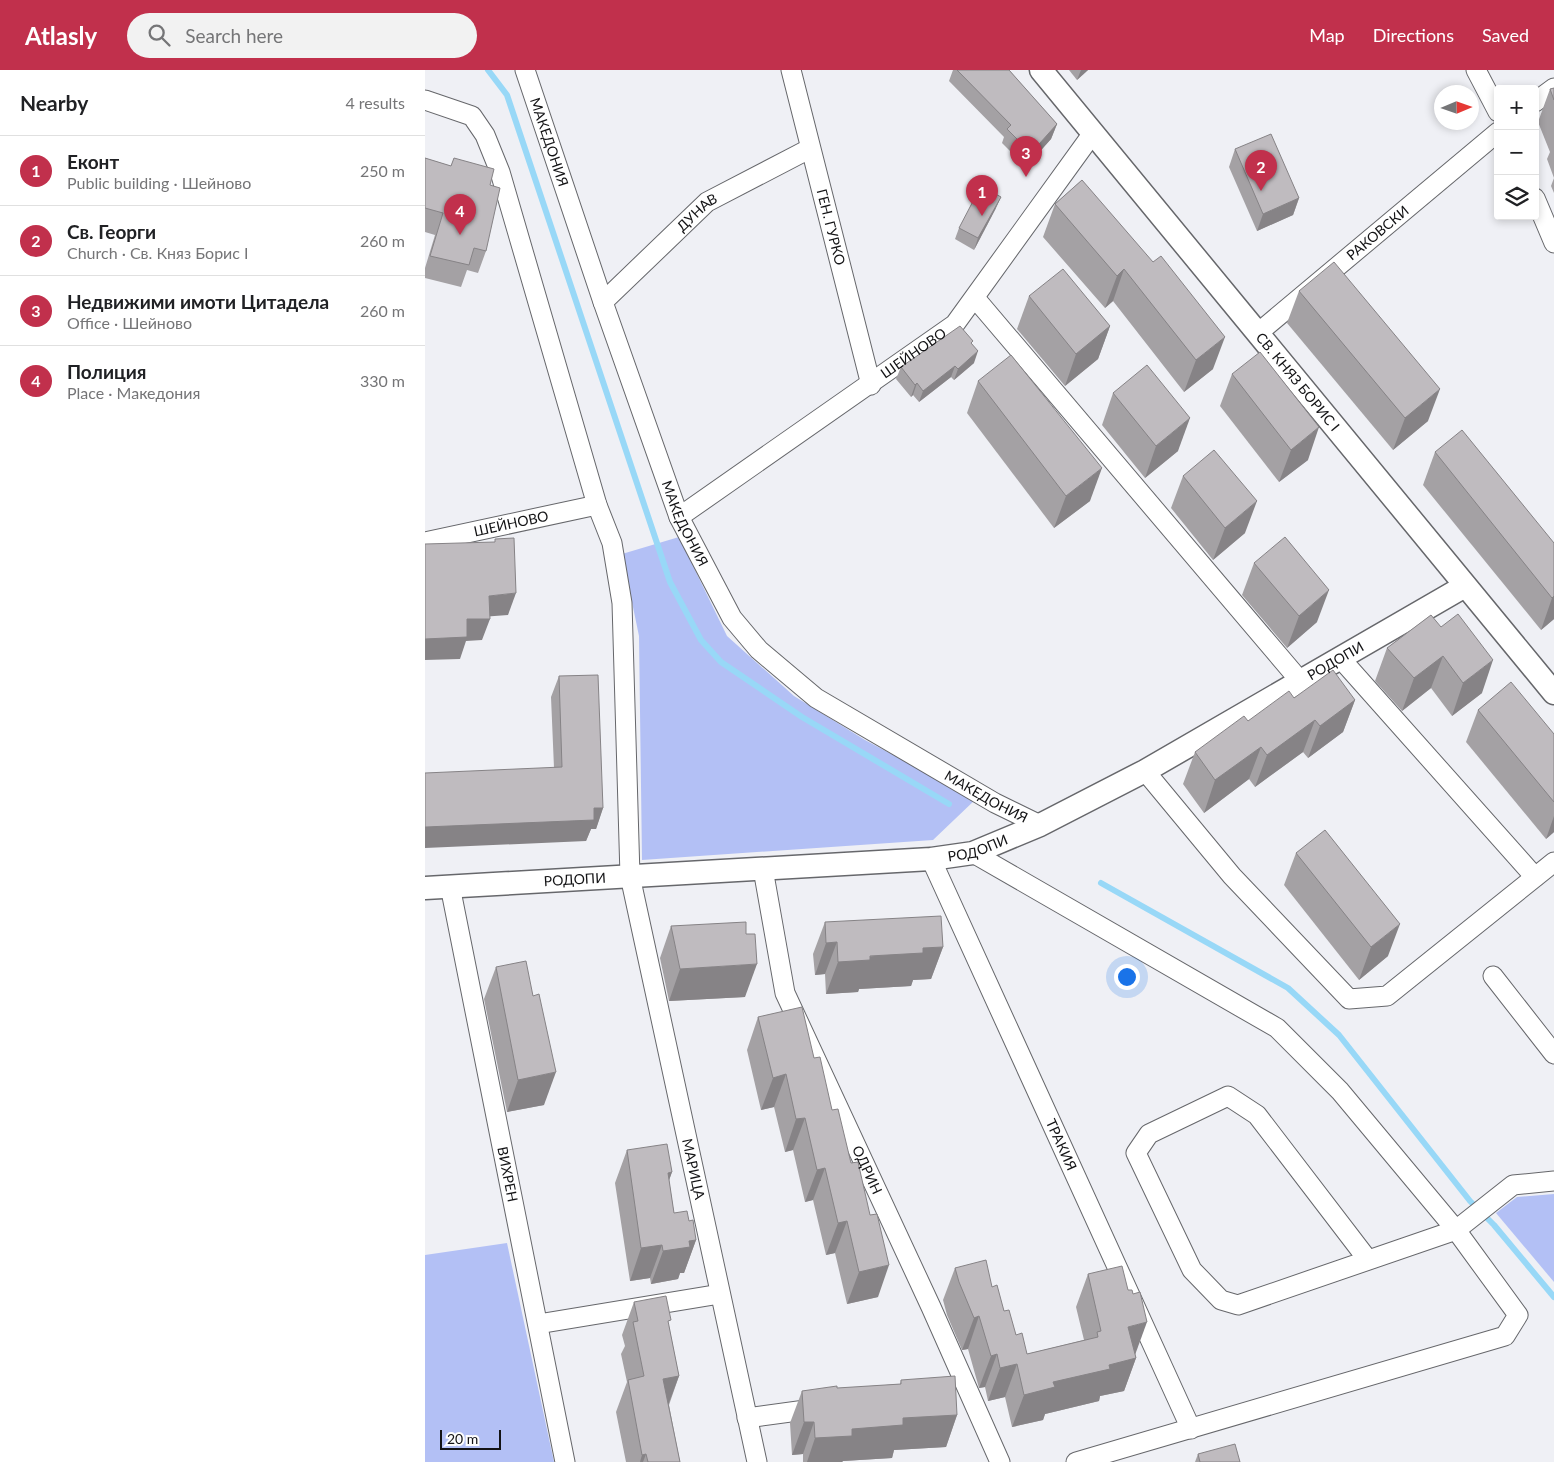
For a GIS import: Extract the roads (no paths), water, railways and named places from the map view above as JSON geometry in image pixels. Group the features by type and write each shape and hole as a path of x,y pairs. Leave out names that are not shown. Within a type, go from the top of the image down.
{"street":[{"name":"МАКЕДОНИЯ","path":"525,70 603,302 679,517 731,618 759,650 817,698 995,803 1040,825"},
{"name":"ГЕН. ГУРКО","path":"791,70 809,149 871,384"},
{"name":"СВ. КНЯЗ БОРИС I","path":"1041,70 1554,693"},
{"path":"1476,70 1494,104"},
{"path":"1539,99 1554,88"},
{"name":"МАРИЦА","path":"425,100 472,116 489,144 500,172 597,505 612,543 622,603 630,876 757,1462"},
{"name":"ШЕЙНОВО","path":"679,517 955,324 1093,133"},
{"name":"РАКОВСКИ","path":"1258,333 1494,135"},
{"name":"ДУНАВ","path":"603,302 707,202 809,149"},
{"path":"1539,207 1554,243"},
{"path":"975,298 1301,682"},
{"name":"ШЕЙНОВО","path":"425,542 597,505"},
{"name":"РОДОПИ","path":"425,888 931,859 973,853 1040,825 1145,771 1465,586"},
{"path":"1341,659 1535,878"},
{"path":"1145,771 1232,876 1349,999 1387,996 1554,862"},
{"path":"973,853 1277,1028 1340,1091 1457,1230 1518,1315 1505,1336 1076,1462"},
{"name":"ТРАКИЯ","path":"931,859 1191,1429"},
{"name":"ОДРИН","path":"763,868 785,992 1000,1462"},
{"name":"ВИХРЕН","path":"450,886 565,1462"},
{"path":"1493,976 1554,1054"},
{"path":"1368,1260 1257,1115 1229,1096 1149,1134 1137,1153 1192,1270 1221,1300 1238,1305 1457,1230 1513,1186 1554,1181"},
{"path":"538,1324 720,1294"},
{"path":"944,1384 963,1380"},
{"path":"747,1418 840,1405"}],"waterway":[{"path":"488,70 507,95 670,582 701,640 721,662 802,717 949,804"},
{"path":"1101,883 1288,988 1339,1035 1470,1201 1494,1225 1554,1297"}],"place":[{"name":"Недвижими имоти Цитадела","path":"1026,177"},
{"name":"Св. Георги","path":"1261,191"},
{"name":"Еконт","path":"982,216"},
{"name":"Полиция","path":"460,235"}]}
